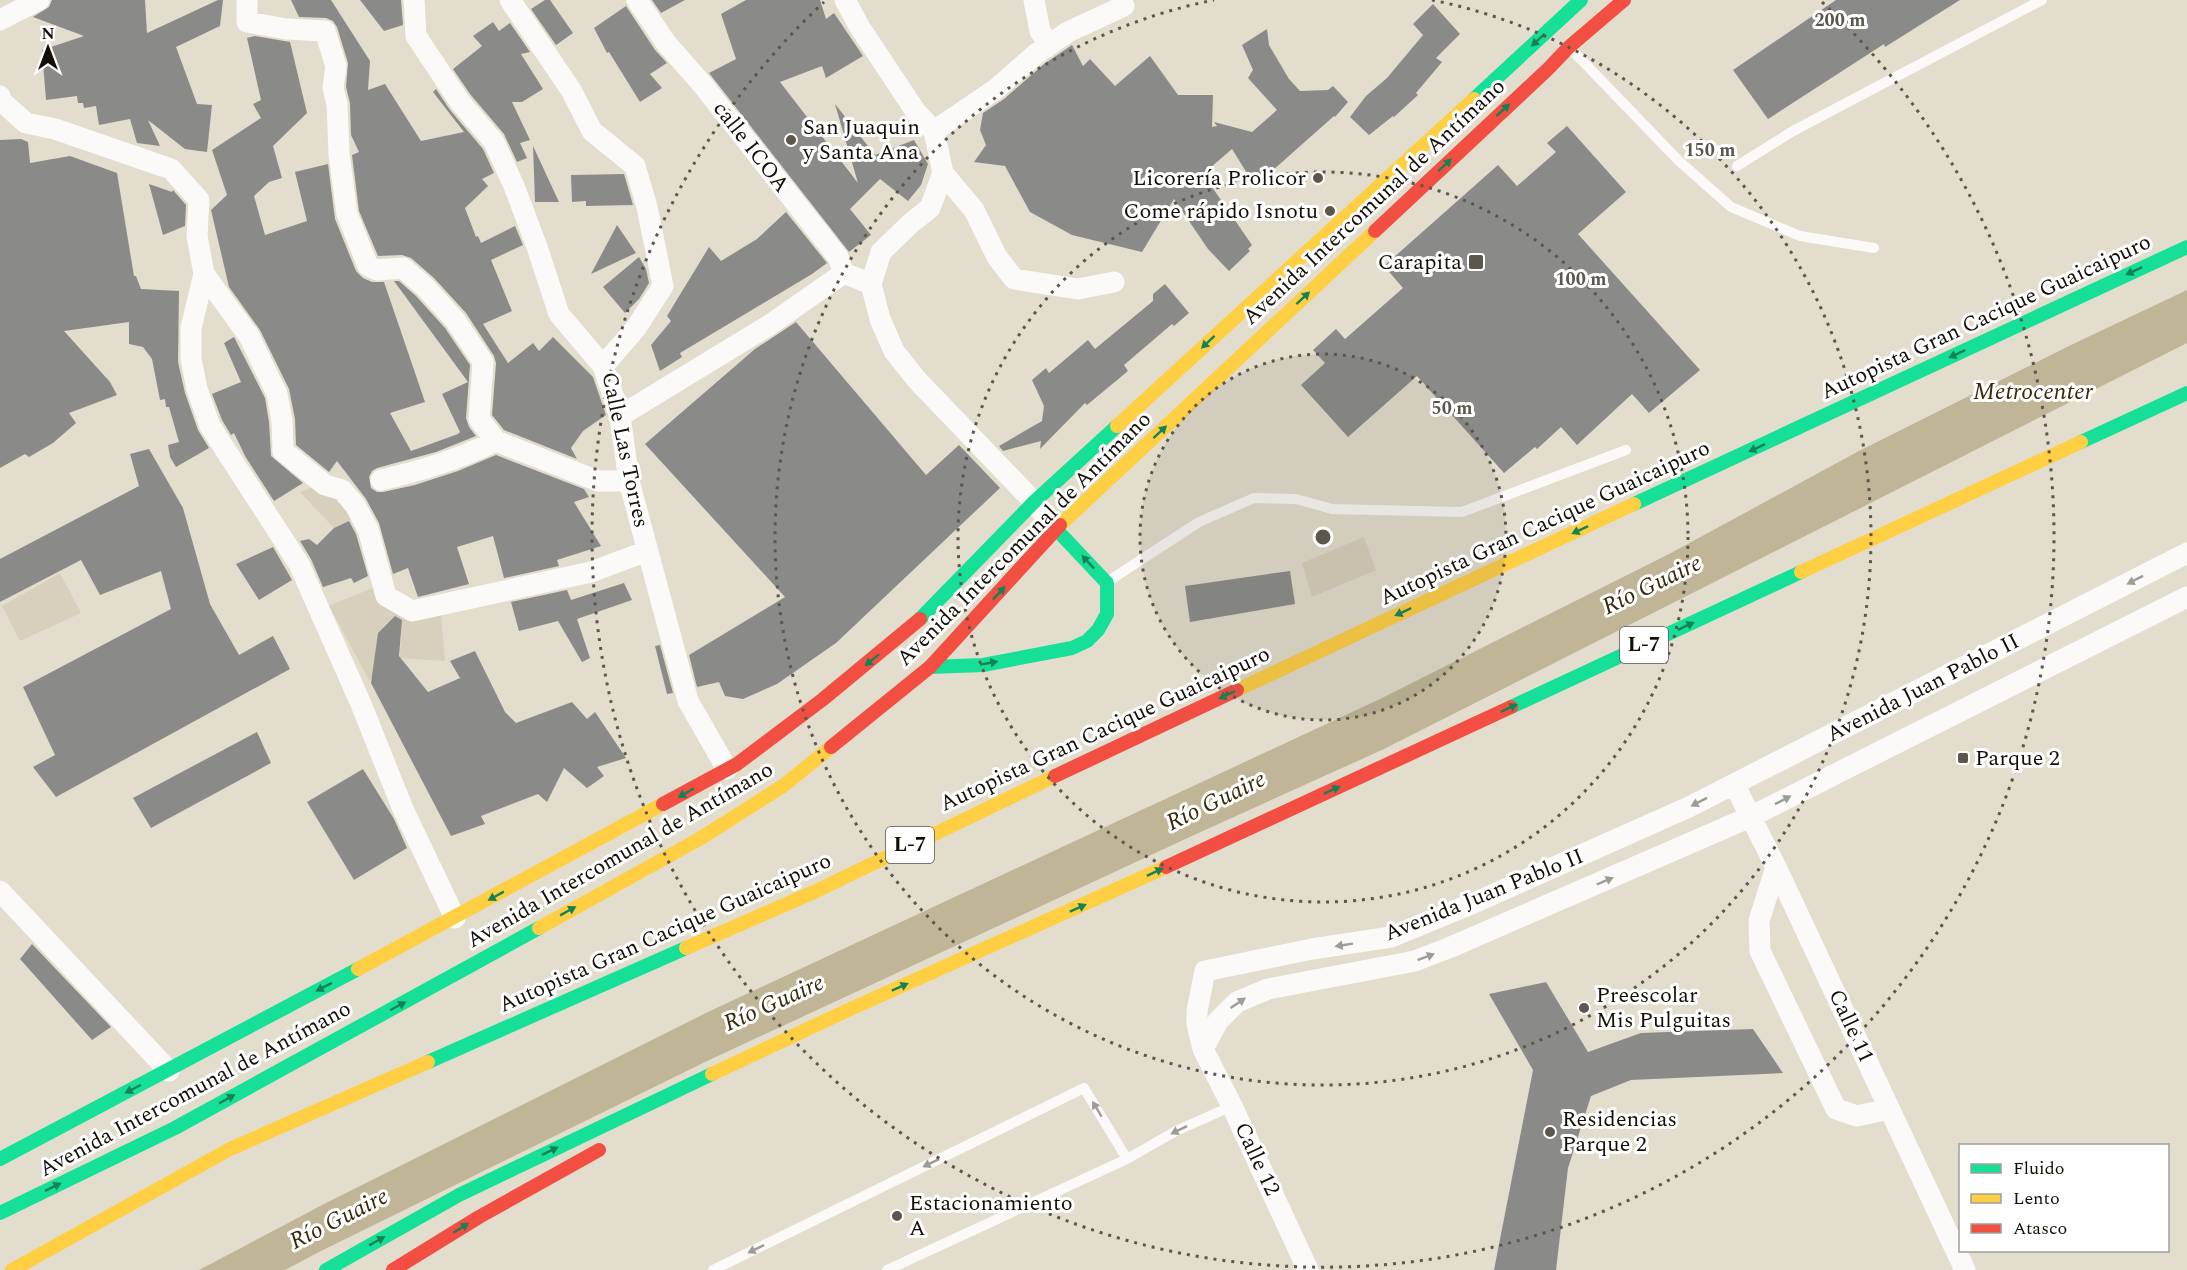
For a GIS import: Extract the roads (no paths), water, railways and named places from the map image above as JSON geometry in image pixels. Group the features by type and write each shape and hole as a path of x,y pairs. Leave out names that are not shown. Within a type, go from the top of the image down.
{"main road":[{"name":"Avenida Intercomunal de Antímano","path":"0,1160 169,1071 261,1019 455,918 727,769 822,700 898,640 950,591 1034,502 1581,0"},
{"name":"Avenida Intercomunal de Antímano","path":"0,1213 174,1128 446,980 701,838 783,786 930,667 1056,529 1569,47 1624,0"},
{"name":"Autopista Gran Cacique Guaicaipuro","path":"12,1270 230,1149 813,892 1345,639 2187,246"},
{"name":"L-7","path":"326,1270 459,1196 591,1131 846,1011 1102,897 2187,393"},
{"path":"930,667 983,665 1072,648 1087,641 1098,630 1107,614 1107,583 1056,529"},
{"path":"672,1109 846,1011"},
{"path":"393,1270 479,1217 611,1143"}],"street":[{"path":"0,21 39,0"},
{"path":"247,0 247,22 287,29 325,31 336,66 333,88 337,104 339,154 346,214 368,266 377,270 403,268 425,287 455,320 483,362 479,419 496,441 598,481 629,481"},
{"path":"414,0 416,36 460,102 494,142 514,186 559,314 603,366"},
{"name":"Calle Las Torres","path":"510,0 572,90 592,131 635,166 647,207 663,286 636,328 603,366 620,416 629,481 688,701 727,769"},
{"name":"calle ICOA","path":"637,0 666,42 702,84 838,257 844,273"},
{"path":"845,0 859,26 910,102 934,131 943,173 974,210 997,257 1014,279 1078,289 1114,282"},
{"path":"1034,0 1040,31 1049,45"},
{"path":"934,131 996,89 1068,32 1124,6"},
{"path":"0,96 1,101 26,123 65,132 171,169 199,200 196,236 204,274 249,336 277,394 282,421 283,451 325,485 342,490 355,505 368,529 386,596 412,611 591,572 647,551"},
{"path":"943,173 930,208 881,252 871,284 880,319 894,351 917,380 1034,502 1056,529"},
{"path":"620,416 771,324 844,273 871,284"},
{"path":"204,274 191,327 191,359 196,389 210,426 299,564 361,704 403,809 455,918"},
{"path":"381,480 420,471 462,457 496,441"},
{"name":"Avenida Juan Pablo II","path":"1203,1049 1197,1024 1197,1011 1205,971 1312,949 1391,937 1476,902 1689,807 2187,554"},
{"name":"Avenida Juan Pablo II","path":"1203,1049 1218,1021 1237,1002 1268,989 1415,961 1750,817 2187,597"},
{"name":"Calle 11","path":"1734,784 1776,867 1965,1270"},
{"path":"1776,867 1759,921 1760,951 1836,1109 1857,1116 1889,1109"},
{"path":"0,891 169,1071"},
{"name":"Calle 12","path":"1203,1049 1308,1270"}],"lane":[{"path":"1737,166 1793,131 2042,0"},
{"path":"1569,47 1678,161 1731,207 1800,236 1874,248"},
{"path":"1107,583 1199,522 1254,498 1296,499 1332,509 1462,512 1626,450"},
{"path":"713,1270 1084,1088 1127,1159"},
{"path":"887,1270 1127,1159 1176,1131 1232,1106"}],"water":[{"name":"Metrocenter","path":"2187,290 2187,343 1384,749 705,1062 285,1270 199,1270 328,1202 710,1011 1380,699 1671,553 1857,452"}],"place":[{"name":"San Juaquin y Santa Ana","path":"791,140"},
{"name":"Licorería Prolicor","path":"1318,178"},
{"name":"Come rápido Isnotu","path":"1330,211"},
{"name":"Carapita","path":"1476,262"},
{"name":"Parque 2","path":"1963,758"},
{"name":"Preescolar Mis Pulguitas","path":"1584,1008"},
{"name":"Residencias Parque 2","path":"1550,1132"},
{"name":"Estacionamiento A","path":"897,1216"}],"water label":[{"name":"Río Guaire","path":"1652,585"},
{"name":"Río Guaire","path":"1216,801"},
{"name":"Río Guaire","path":"774,1003"},
{"name":"Río Guaire","path":"339,1219"}]}
